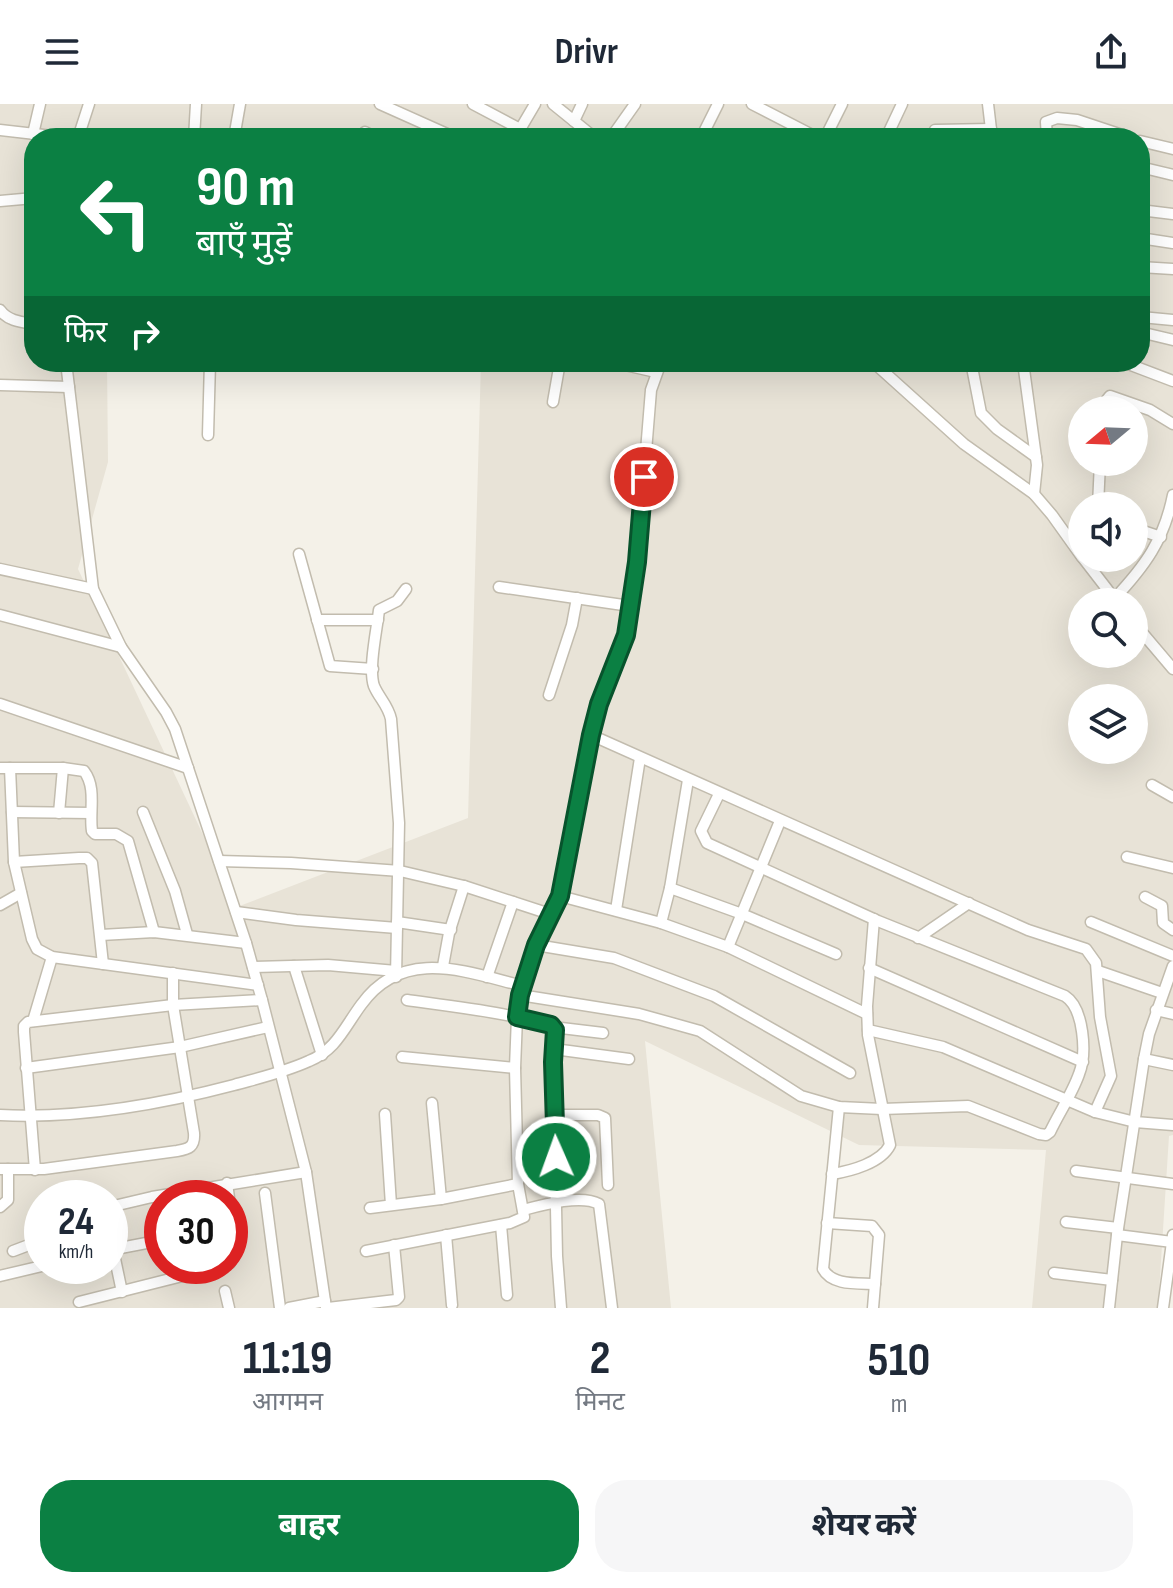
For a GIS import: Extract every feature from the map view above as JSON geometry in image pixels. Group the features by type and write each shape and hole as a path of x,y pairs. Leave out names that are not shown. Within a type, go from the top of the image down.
{"street":[{"path":"34,128 40,104"},
{"path":"81,128 89,104"},
{"path":"195,128 196,104"},
{"path":"236,128 240,104"},
{"path":"380,104 434,128"},
{"path":"473,104 508,128"},
{"path":"521,128 535,104"},
{"path":"553,104 582,128"},
{"path":"574,121 582,104"},
{"path":"618,128 635,104"},
{"path":"706,128 718,104"},
{"path":"752,104 799,128"},
{"path":"830,128 842,104"},
{"path":"891,128 902,104"},
{"path":"988,104 991,128"},
{"path":"1046,128 1046,122 1066,118 1098,128"},
{"path":"0,130 24,133"},
{"path":"1150,143 1173,149"},
{"path":"1150,169 1173,175"},
{"path":"0,201 24,199"},
{"path":"1150,211 1173,214"},
{"path":"1150,240 1173,243"},
{"path":"1150,268 1173,269"},
{"path":"0,310 4,316 24,321"},
{"path":"1150,317 1173,320"},
{"path":"1150,334 1173,340"},
{"path":"67,372 93,589 121,647 166,712 236,912 306,1172 326,1306"},
{"path":"208,435 210,372"},
{"path":"553,402 558,372"},
{"path":"366,1251 523,1219 518,1184 517,1017 536,945 560,896 591,735 599,704 626,635 637,562 651,390 656,372"},
{"path":"885,372 964,444 1034,494 1068,538"},
{"path":"973,372 981,413 997,429 1036,457"},
{"path":"1024,372 1036,457 1034,494"},
{"path":"1149,372 1173,381"},
{"path":"0,385 69,387"},
{"path":"1148,409 1173,424"},
{"path":"1126,588 1161,537 1173,495"},
{"path":"1148,533 1161,537"},
{"path":"299,554 330,666 373,669"},
{"path":"0,569 93,589"},
{"path":"1093,572 1106,588"},
{"path":"499,587 630,606"},
{"path":"396,974 399,823 391,719 389,709 374,684 373,669 379,609 397,601 406,589"},
{"path":"549,695 572,625 577,598"},
{"path":"0,615 121,647"},
{"path":"317,620 378,620"},
{"path":"1148,640 1173,669"},
{"path":"0,704 188,768"},
{"path":"591,735 1028,930 1086,949 1093,956 1098,971 1100,1017 1111,1076 1095,1112"},
{"path":"616,910 640,758"},
{"path":"154,932 128,841 116,834 95,834 92,831 91,789 87,774 79,769 5,768 12,812 14,862 37,949 52,957 258,985"},
{"path":"59,813 63,768"},
{"path":"661,923 688,780"},
{"path":"1152,785 1173,797"},
{"path":"253,967 328,965 396,974 443,966 522,990 639,1014 700,1031 801,1096 839,1107 968,1106 1046,1135 1050,1132 1083,1062 1080,1015 1070,999 918,938 707,843 702,828 719,794"},
{"path":"12,812 91,813"},
{"path":"143,812 175,891 187,934"},
{"path":"728,947 780,821"},
{"path":"1127,857 1173,868"},
{"path":"14,862 87,858 92,863 103,964"},
{"path":"219,861 400,871 464,886 550,914"},
{"path":"443,966 464,886"},
{"path":"670,888 742,914 836,954"},
{"path":"0,905 21,893"},
{"path":"560,896 661,923 728,947 867,1014"},
{"path":"1145,897 1162,906 1163,923 1173,930"},
{"path":"487,977 513,902"},
{"path":"918,938 969,903"},
{"path":"236,912 296,920 451,930"},
{"path":"832,1174 856,1169 889,1149 868,1030 874,919"},
{"path":"1091,922 1173,956"},
{"path":"101,935 154,932 246,943"},
{"path":"536,945 614,958 714,996 850,1073"},
{"path":"33,1021 52,957"},
{"path":"294,966 322,1055"},
{"path":"1109,1308 1117,1232 1144,1059 1156,1010 1173,966"},
{"path":"869,968 1083,1062"},
{"path":"1098,971 1162,993"},
{"path":"0,1207 8,1200 4,1169 35,1170 187,1149 195,1142 173,1005 173,973"},
{"path":"0,1115 63,1115 188,1097 278,1072 322,1055 340,1039 367,997 396,974"},
{"path":"35,1170 24,1026 33,1021 173,1005 262,1000"},
{"path":"407,1000 603,1033"},
{"path":"1156,1010 1173,1014"},
{"path":"26,1068 180,1047 268,1027"},
{"path":"553,1027 561,1308"},
{"path":"868,1030 943,1047 1095,1112 1135,1122 1173,1125"},
{"path":"554,1049 629,1059"},
{"path":"402,1057 515,1068"},
{"path":"1144,1059 1173,1065"},
{"path":"432,1103 441,1199"},
{"path":"839,1107 823,1269 834,1281 875,1284"},
{"path":"385,1114 391,1205"},
{"path":"555,1115 598,1115 605,1118 608,1185"},
{"path":"1076,1171 1173,1184"},
{"path":"248,1180 306,1172"},
{"path":"370,1208 441,1199 518,1184"},
{"path":"265,1193 280,1308"},
{"path":"523,1210 556,1202 589,1200 599,1204 612,1308"},
{"path":"1066,1222 1172,1242"},
{"path":"827,1223 877,1229 873,1308"},
{"path":"501,1225 507,1295"},
{"path":"446,1235 452,1305"},
{"path":"1163,1308 1173,1235"},
{"path":"289,1308 396,1300 399,1297 394,1245"},
{"path":"13,1251 24,1247"},
{"path":"0,1276 24,1270"},
{"path":"1054,1273 1112,1280"},
{"path":"120,1284 122,1292"},
{"path":"79,1302 153,1284"},
{"path":"225,1291 229,1308"}],"shaded area":[{"path":"0,104 1173,104 1173,1135 1169,1136 1158,1308 1032,1308 1046,1150 859,1145 645,1041 671,1308 0,1308","holes":["24,128 1150,128 1150,372 481,372 468,818 237,907 78,569 108,462 107,372 24,372"]}],"route":[{"path":"556,1157 555,1030 551,1025 517,1017 520,995 536,945 560,896 591,735 599,704 626,635 637,562 644,477"}]}
